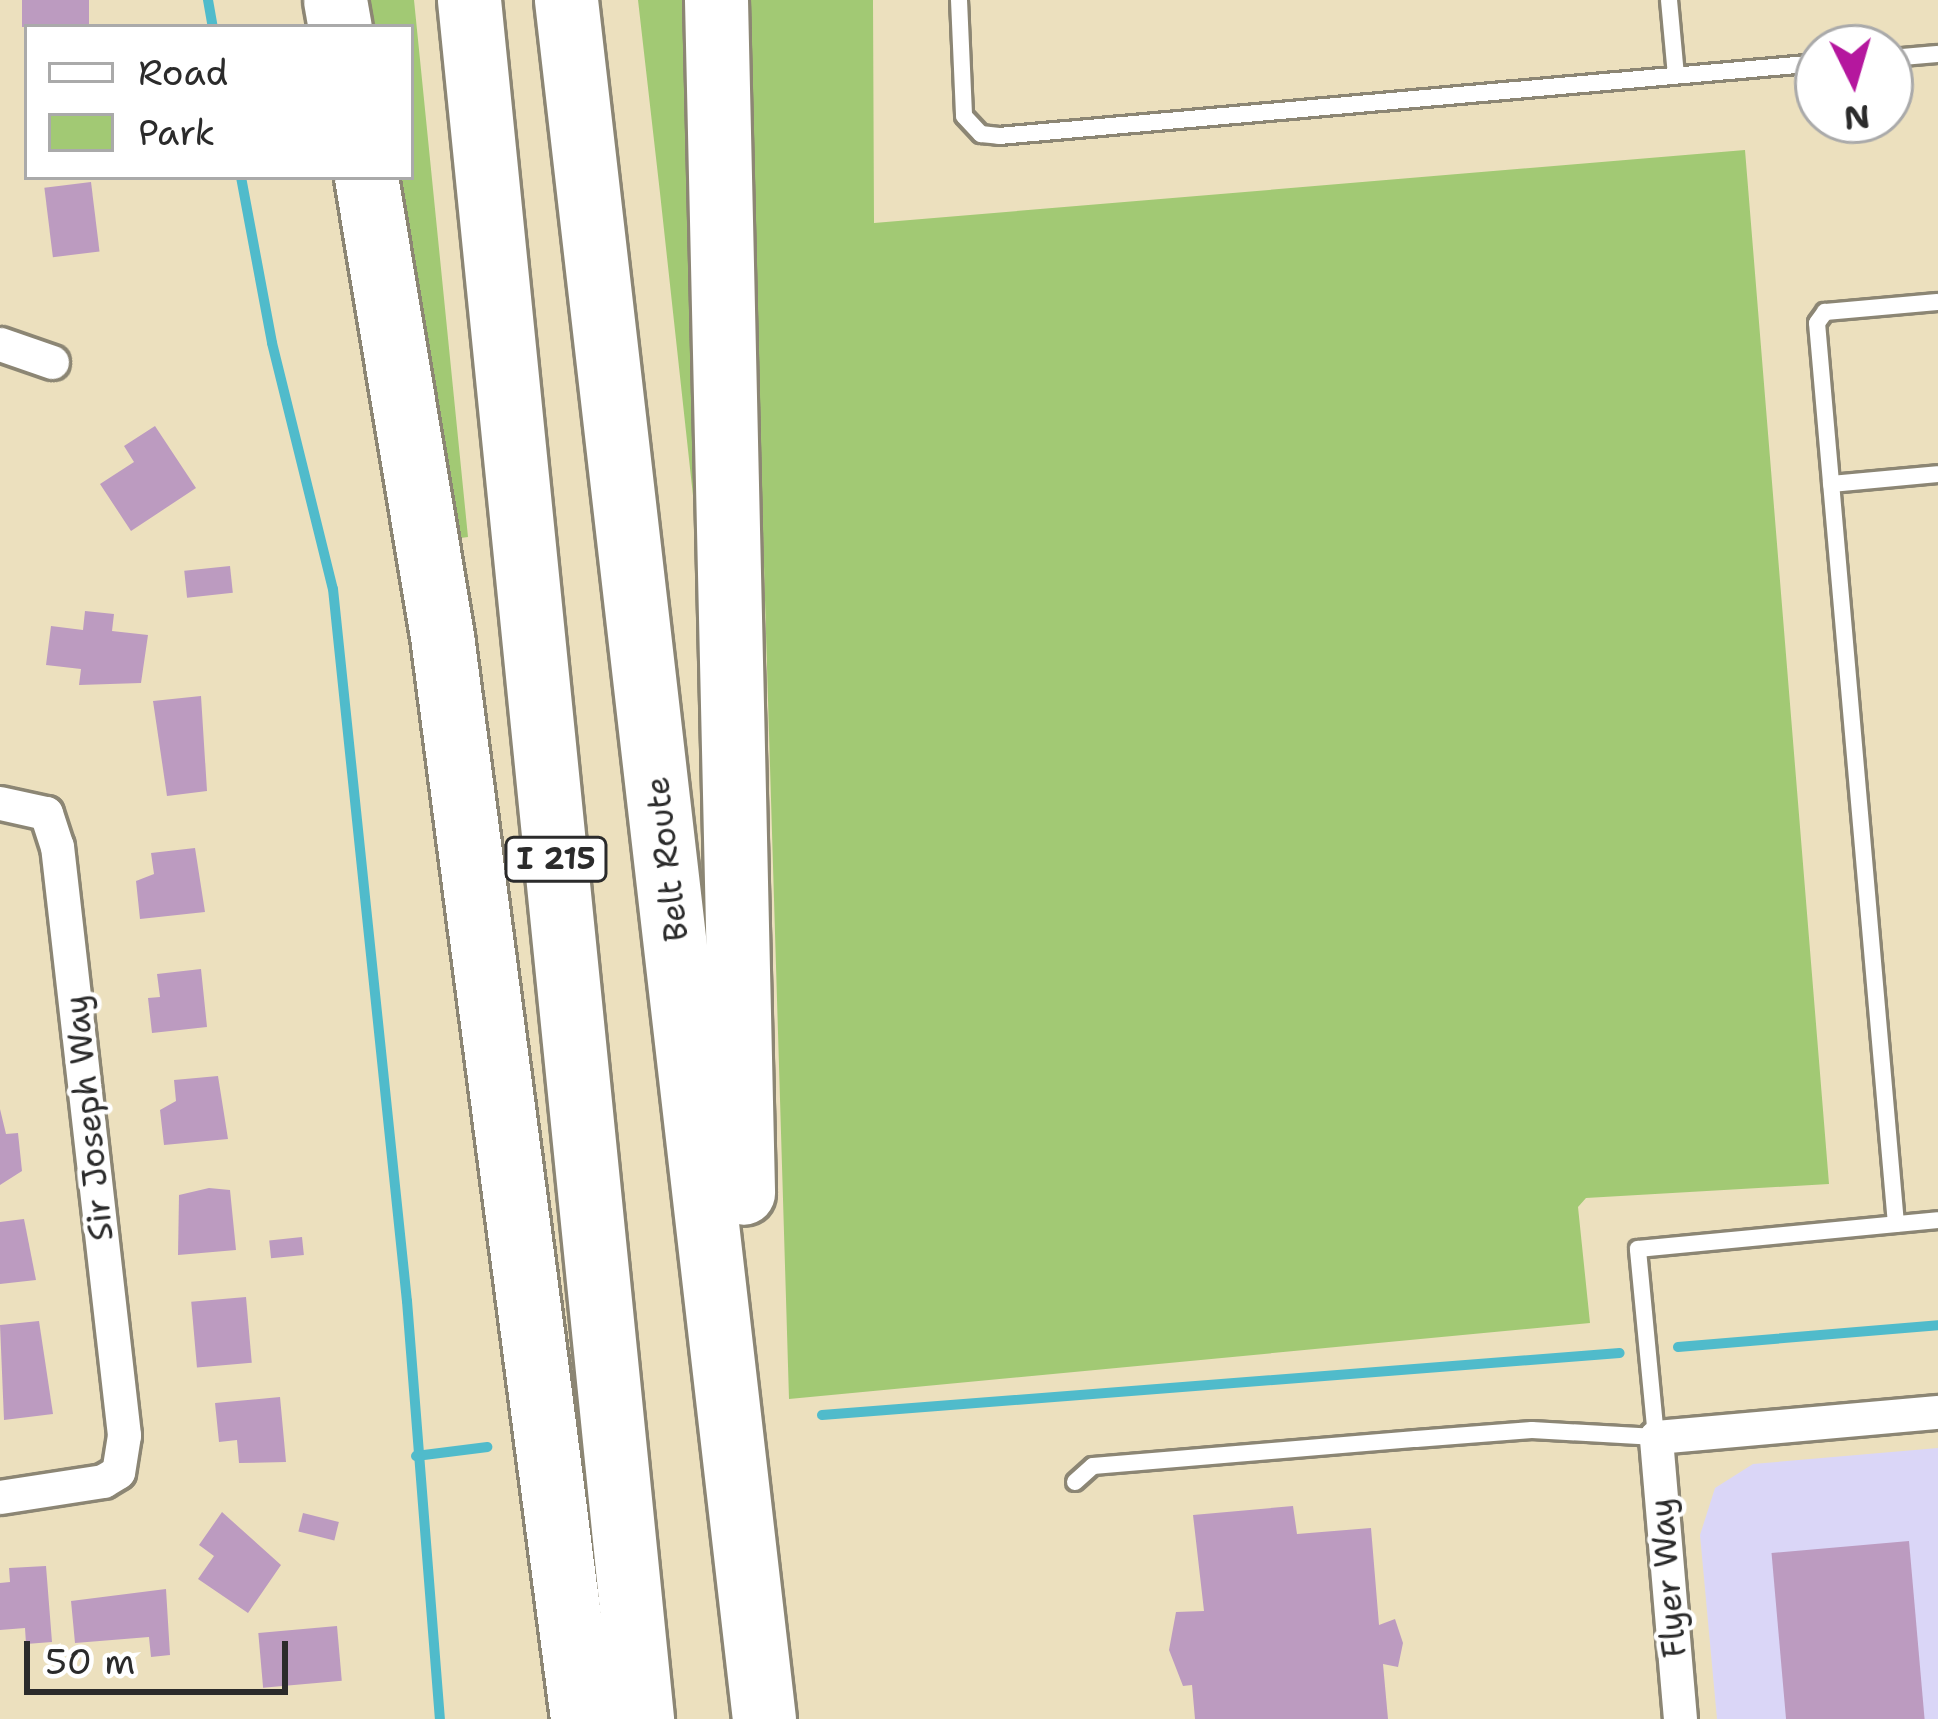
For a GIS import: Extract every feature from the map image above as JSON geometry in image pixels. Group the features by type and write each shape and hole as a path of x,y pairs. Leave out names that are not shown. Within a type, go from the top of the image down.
{"highway":[{"name":"I 215","path":"469,0 642,1719"},
{"name":"Belt Route","path":"566,0 752,1573 764,1719"},
{"path":"716,0 752,1573"},
{"path":"366,180 442,637 582,1719"}],"street":[{"path":"0,344 52,362"},
{"name":"Sir Joseph Way","path":"0,803 46,813 57,846 122,1416 118,1472 85,1487 0,1497"},
{"path":"1656,1437 1938,1412"},
{"name":"Flyer Way","path":"1656,1437 1680,1719"}],"lane":[{"path":"959,0 964,116 981,134 1794,65"},
{"path":"1669,0 1676,75"},
{"path":"1896,1224 1817,323 1826,311 1938,302"},
{"path":"1831,484 1938,474"},
{"path":"1075,1482 1093,1466 1532,1430 1656,1437 1638,1249 1938,1220"}],"shaded area":[{"path":"1938,1448 1938,1719 1717,1719 1700,1535 1715,1488 1753,1464"}],"green space":[{"path":"368,0 414,0 468,537 453,539 397,180 414,180 414,24 372,24"},
{"path":"638,0 690,0 701,569 660,193"},
{"path":"747,0 873,0 874,223 1745,150 1829,1184 1586,1198 1578,1207 1590,1323 789,1399"}],"building":[{"path":"22,0 89,0 89,24 22,27"},
{"path":"91,182 100,251 53,257 44,188"},
{"path":"155,426 196,488 131,531 100,484 134,462 124,446"},
{"path":"230,566 233,593 187,598 184,571"},
{"path":"85,611 114,614 112,631 148,635 141,683 79,685 81,669 46,665 51,626 83,630"},
{"path":"201,696 207,791 167,796 153,701"},
{"path":"195,848 205,912 140,919 136,881 154,874 151,853"},
{"path":"201,969 207,1027 152,1033 148,998 160,997 157,974"},
{"path":"218,1076 228,1139 164,1145 160,1110 176,1101 174,1080"},
{"path":"0,1109 6,1134 18,1133 22,1171 0,1185"},
{"path":"209,1188 230,1190 236,1250 178,1255 179,1195"},
{"path":"24,1219 36,1280 0,1284 0,1222"},
{"path":"302,1237 304,1255 271,1258 269,1240"},
{"path":"246,1297 252,1363 197,1368 191,1302"},
{"path":"39,1321 53,1414 4,1420 0,1325"},
{"path":"280,1397 286,1462 239,1463 237,1440 219,1442 215,1403"},
{"path":"1293,1506 1297,1534 1371,1528 1379,1625 1395,1619 1403,1643 1398,1667 1383,1664 1388,1719 1195,1719 1192,1685 1183,1686 1169,1650 1176,1612 1204,1611 1193,1515"},
{"path":"222,1512 281,1565 248,1613 198,1579 214,1556 199,1545"},
{"path":"303,1513 339,1522 334,1540 298,1531"},
{"path":"1909,1541 1925,1719 1786,1719 1772,1553"},
{"path":"46,1566 52,1642 26,1644 25,1628 0,1630 0,1583 10,1582 9,1568"},
{"path":"166,1589 170,1655 151,1657 149,1637 75,1643 71,1601"},
{"path":"337,1626 342,1681 263,1688 258,1633"}],"waterway":[{"path":"208,0 212,24"},
{"path":"242,180 272,343 333,589 407,1301 440,1719"},
{"path":"1678,1347 1938,1325"},
{"path":"822,1415 1620,1353"},
{"path":"416,1456 487,1447"}]}
